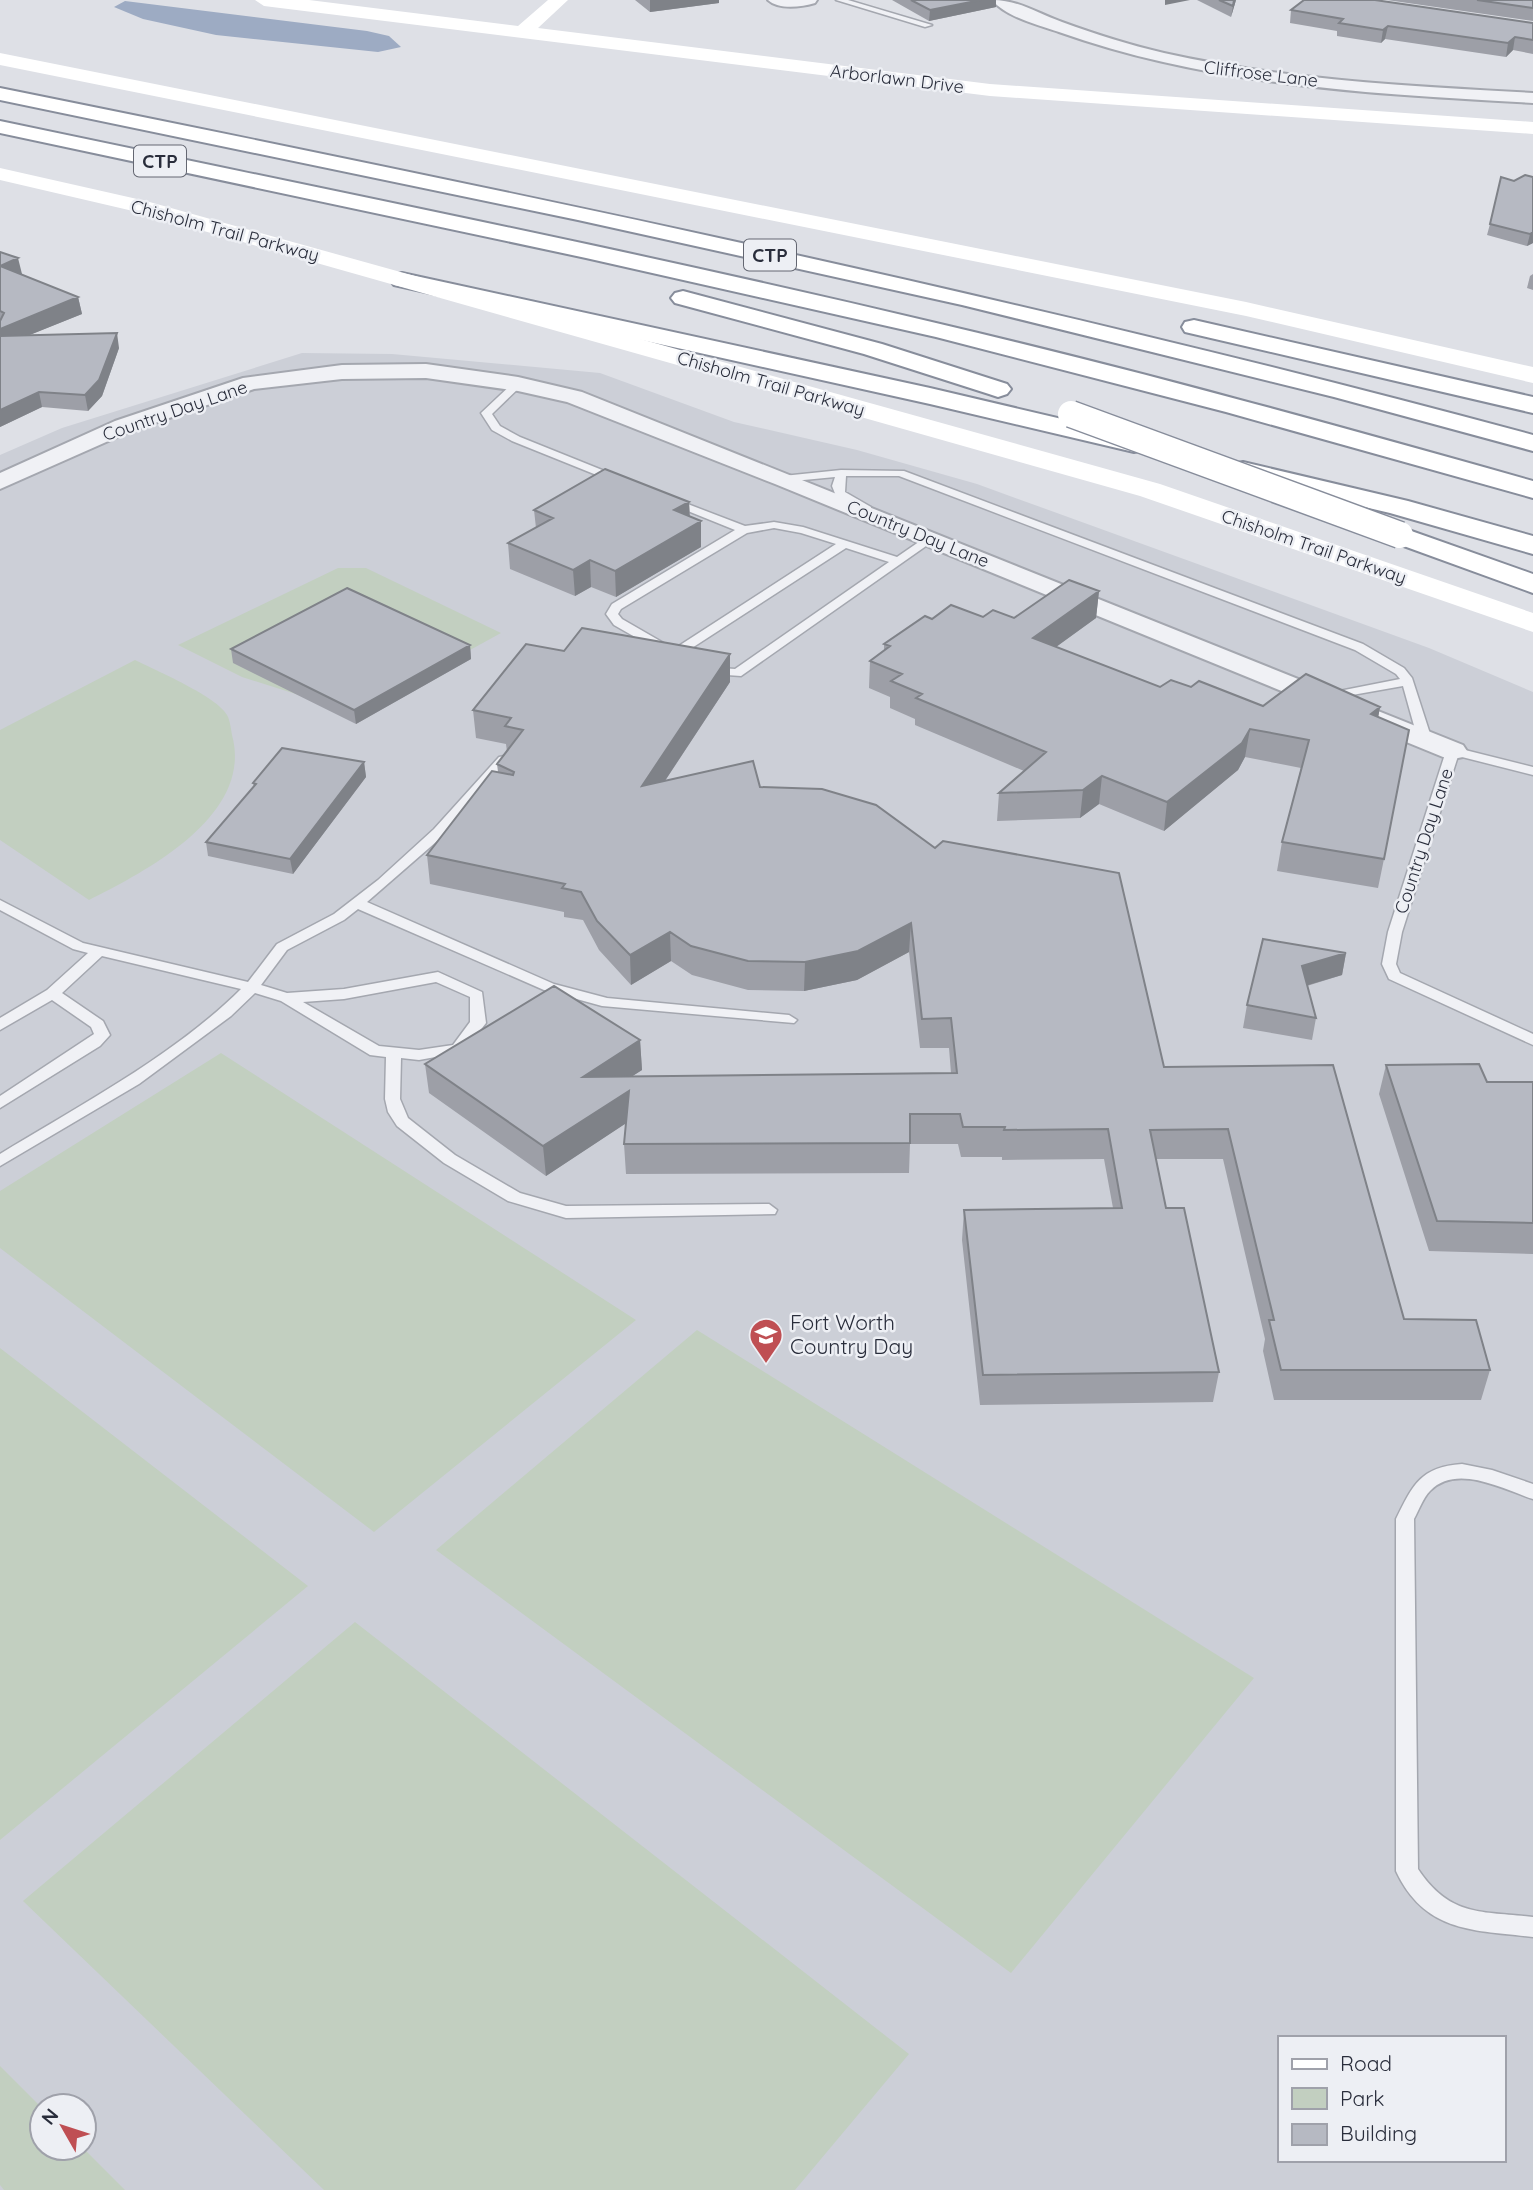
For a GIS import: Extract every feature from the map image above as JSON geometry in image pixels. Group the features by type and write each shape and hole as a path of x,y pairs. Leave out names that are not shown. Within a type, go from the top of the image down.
{"main road":[{"name":"Arborlawn Drive","path":"264,0 494,16"},
{"name":"Arborlawn Drive","path":"383,0 494,16 529,25 990,90 1533,128"},
{"path":"529,25 559,0"},
{"name":"Arborlawn Drive","path":"529,25 1061,80 1533,112"},
{"path":"0,59 1219,303 1533,375"},
{"name":"CTP","path":"0,94 428,181 981,301 1283,375 1533,443"},
{"name":"CTP","path":"0,127 935,330 1217,401 1533,490"},
{"name":"Chisholm Trail Parkway","path":"0,174 138,206 1150,490 1533,623"},
{"path":"428,181 587,207 1100,307"},
{"path":"320,196 631,284"},
{"path":"402,280 943,399 1398,507 1533,545"},
{"path":"657,291 873,349 1071,414 1533,584"},
{"path":"1177,323 1533,405"}],"street":[{"path":"776,0 808,0"},
{"name":"Cliffrose Lane","path":"1000,0 1027,15 1085,36 1156,57 1236,74 1533,98"},
{"name":"Country Day Lane","path":"0,482 123,426 251,383 342,372 426,371 518,384 573,397 783,479 1453,751"}],"lane":[{"path":"840,0 928,25"},
{"path":"518,384 486,413 496,428 516,439 630,484"},
{"path":"841,473 838,486 840,494 875,516"},
{"path":"783,479 841,473 900,473 1359,647 1400,671 1408,681 1425,740"},
{"path":"656,494 744,530"},
{"path":"898,561 803,530 774,525 744,530 616,607 612,614 618,622 685,659 719,672 737,673 930,539"},
{"path":"685,659 846,543"},
{"path":"1324,698 1408,681"},
{"path":"1453,751 1533,771"},
{"name":"Country Day Lane","path":"1453,751 1395,932 1390,970 1395,976 1533,1040"},
{"path":"0,1161 133,1080 226,1013 252,987 282,947 339,917 357,903 439,832 504,760"},
{"path":"357,903 549,987 584,997 607,1003 789,1020"},
{"path":"0,904 78,946 252,987 286,998 375,1051 419,1055 458,1049 478,1023 477,995 438,977 344,994 286,998"},
{"path":"0,1025 52,993 99,951"},
{"path":"0,1103 95,1043 102,1035 98,1024 52,993"},
{"path":"394,1053 396,1112 403,1122 442,1153 512,1196 537,1206 566,1212 769,1210"},
{"path":"1533,1492 1484,1475 1446,1471 1424,1485 1405,1519 1407,1871 1424,1897 1457,1918 1533,1927"}],"shaded area":[{"name":"Fort Worth Country Day","path":"302,353 392,354 600,373 734,422 857,450 977,484 1429,648 1533,692 1533,2190 0,2190 0,455 62,428"}],"green space":[{"path":"338,568 366,568 501,633 430,672 299,695 242,677 178,645"},
{"path":"135,660 185,684 221,708 230,722 235,764 227,790 212,815 190,837 139,873 89,900 0,840 0,730"},
{"path":"221,1053 636,1320 374,1532 0,1248 0,1191"},
{"path":"697,1330 1254,1678 1011,1973 436,1550"},
{"path":"0,1348 308,1586 0,1840"},
{"path":"355,1622 909,2054 795,2190 324,2190 23,1901"},
{"path":"0,2066 28,2094 28,2162 97,2162 125,2190 4,2190 0,2185"}],"water":[{"path":"125,1 367,31 389,36 401,47 378,52 216,35 143,19 114,7"}],"building":[{"path":"911,0 981,0 930,10"},
{"path":"1219,0 1234,0 1233,6"},
{"path":"1304,0 1375,0 1533,23 1533,40 1515,37 1508,43 1388,26 1383,30 1339,23 1343,19 1291,10"},
{"path":"1477,0 1533,0 1533,8"},
{"path":"1525,175 1533,177 1533,232 1530,234 1490,224 1501,177 1514,181"},
{"path":"0,252 18,258 0,266"},
{"path":"0,266 78,297 0,329 4,313 0,311"},
{"path":"117,333 99,380 85,395 39,392 0,410 0,336"},
{"path":"605,469 689,502 674,510 701,521 615,571 590,560 573,570 508,543 553,518 534,510"},
{"path":"1069,580 1099,591 1033,638 1160,687 1171,680 1191,687 1199,681 1263,706 1306,674 1380,707 1371,714 1409,730 1384,859 1282,842 1309,740 1250,729 1242,743 1167,802 1102,776 1083,790 999,793 1046,752 916,698 922,694 891,681 902,674 870,661 890,646 884,644 925,616 932,619 951,605 983,617 993,610 1014,618"},
{"path":"347,588 470,645 354,710 231,649"},
{"path":"582,628 730,654 642,786 753,761 760,787 822,789 876,805 935,848 943,841 1119,873 1164,1067 1333,1065 1404,1319 1476,1320 1490,1370 1281,1370 1269,1320 1274,1320 1228,1129 1150,1130 1166,1208 1184,1208 1219,1372 983,1375 964,1210 1122,1208 1108,1129 1004,1130 1005,1127 963,1127 960,1114 910,1114 910,1143 624,1144 629,1091 543,1146 425,1064 554,986 640,1040 583,1077 957,1073 951,1018 922,1019 911,923 858,951 805,962 748,961 691,946 670,932 630,955 597,921 581,892 562,888 565,884 427,855 492,771 513,775 514,772 497,764 523,730 505,726 511,718 473,710 526,644 564,651"},
{"path":"282,748 364,762 290,859 206,842 256,784 253,783"},
{"path":"1263,939 1346,953 1302,966 1316,1018 1247,1005"},
{"path":"1479,1064 1487,1082 1533,1082 1533,1223 1437,1221 1386,1065"}],"place":[{"name":"Fort Worth Country Day","path":"766,1365"}]}
